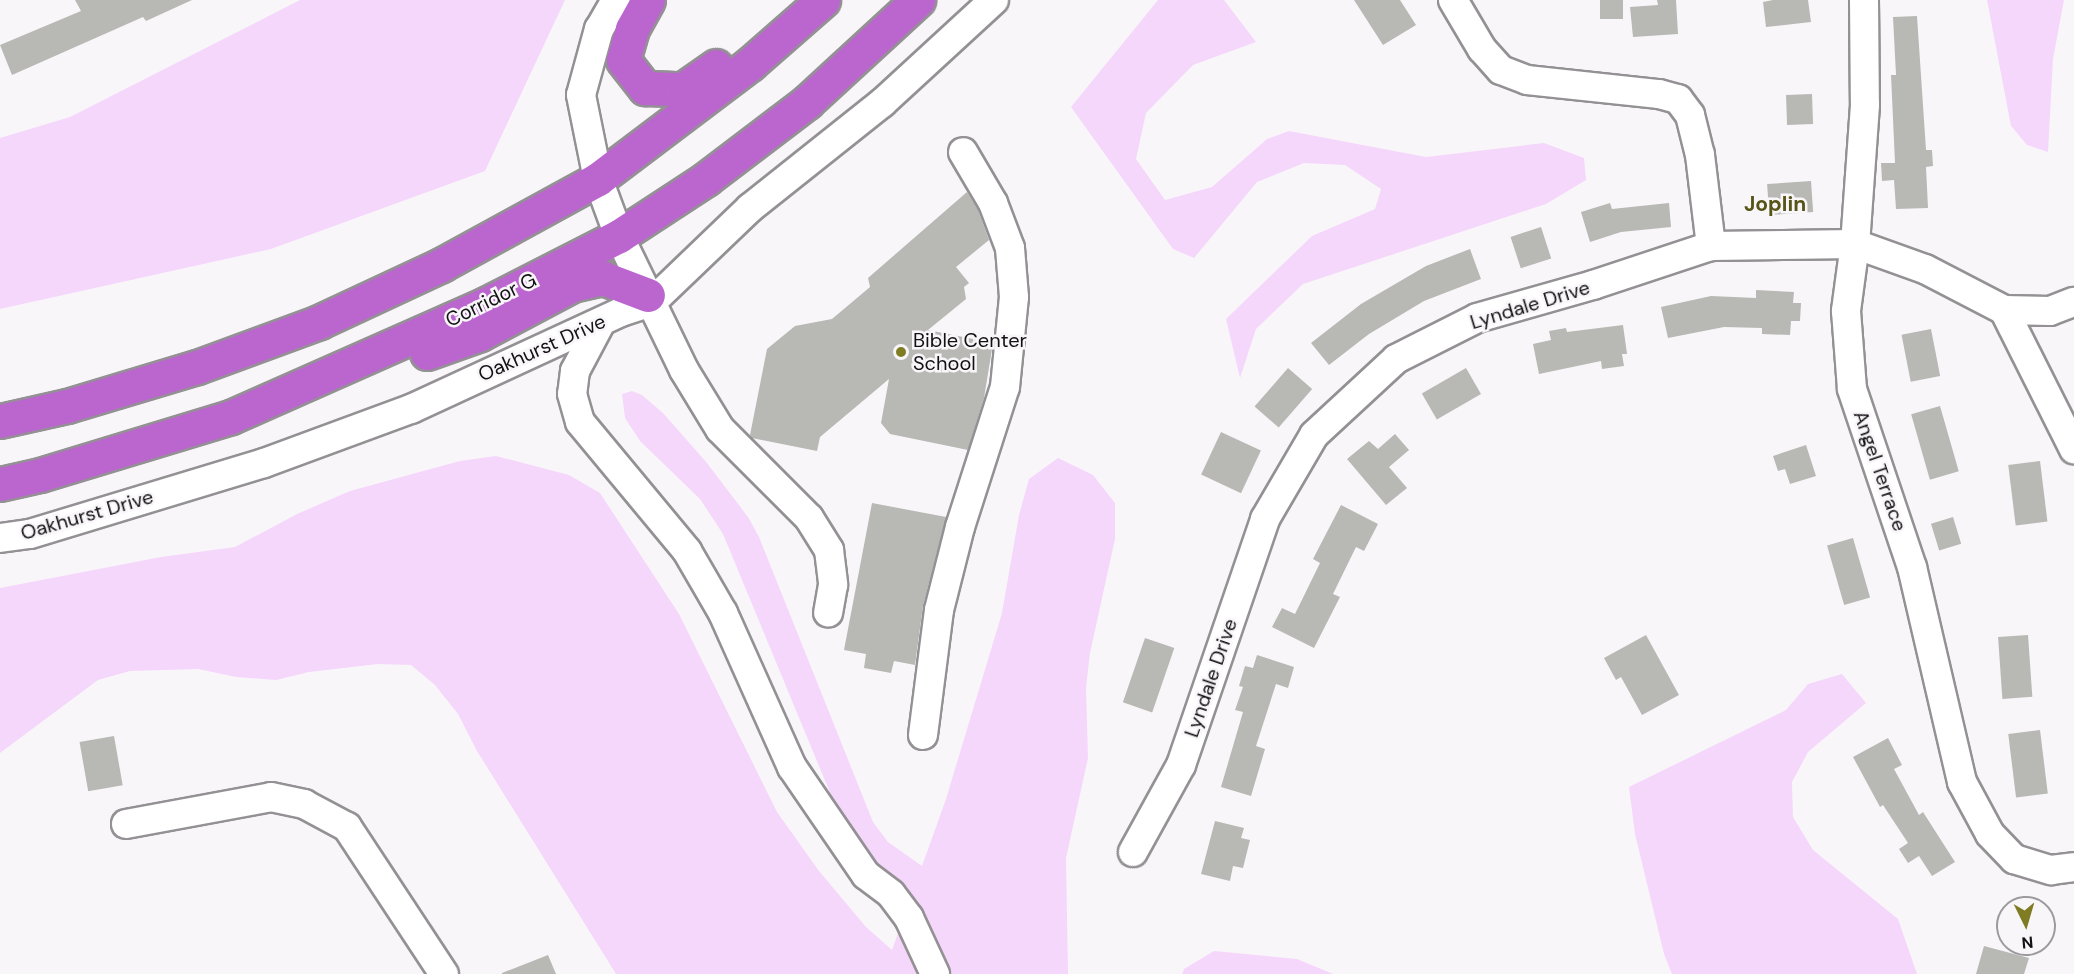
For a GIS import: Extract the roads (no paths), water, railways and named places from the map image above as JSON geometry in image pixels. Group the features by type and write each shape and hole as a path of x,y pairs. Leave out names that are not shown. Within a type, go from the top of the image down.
{"highway":[{"path":"646,0 632,29 623,60 645,88 683,89 807,0"},
{"path":"0,421 67,406 197,367 319,322 441,265 597,179 750,64 823,0"},
{"name":"Corridor G","path":"0,484 40,475 220,420 287,394 486,304 619,236 706,179 807,102 918,0"},
{"path":"287,394 361,377 480,334 572,285 603,278 650,299"}],"street":[{"path":"616,0 599,29 581,95 597,179 619,236 684,370 720,429 809,518 829,550 833,585 828,613"},
{"path":"591,59 646,0"},
{"name":"Oakhurst Drive","path":"0,538 30,534 264,463 411,409 650,299 750,208 882,103 994,0"},
{"path":"1453,0 1482,49 1501,70 1527,81 1659,94 1678,99 1690,115 1700,155 1711,246"},
{"name":"Angel Terrace","path":"1864,0 1865,105 1855,244 1846,311 1852,389 1912,567 1962,782 1990,834 2014,859 2051,870 2074,867"},
{"path":"923,735 939,610 960,527 1005,387 1014,297 1010,248 993,203 963,152"},
{"name":"Lyndale Drive","path":"1133,852 1181,765 1265,519 1314,435 1396,359 1477,318 1593,285 1711,246 1855,244 1925,269 2004,310 2050,311 2074,302"},
{"path":"2004,310 2074,449"},
{"path":"600,322 575,371 572,394 580,422 687,550 723,613 792,767 866,875 891,894 909,918 935,974"},
{"path":"126,824 271,797 304,804 347,827 444,974"}],"place":[{"name":"Bible Center School","path":"901,352"}],"district":[{"name":"Joplin","path":"1775,204"}]}
